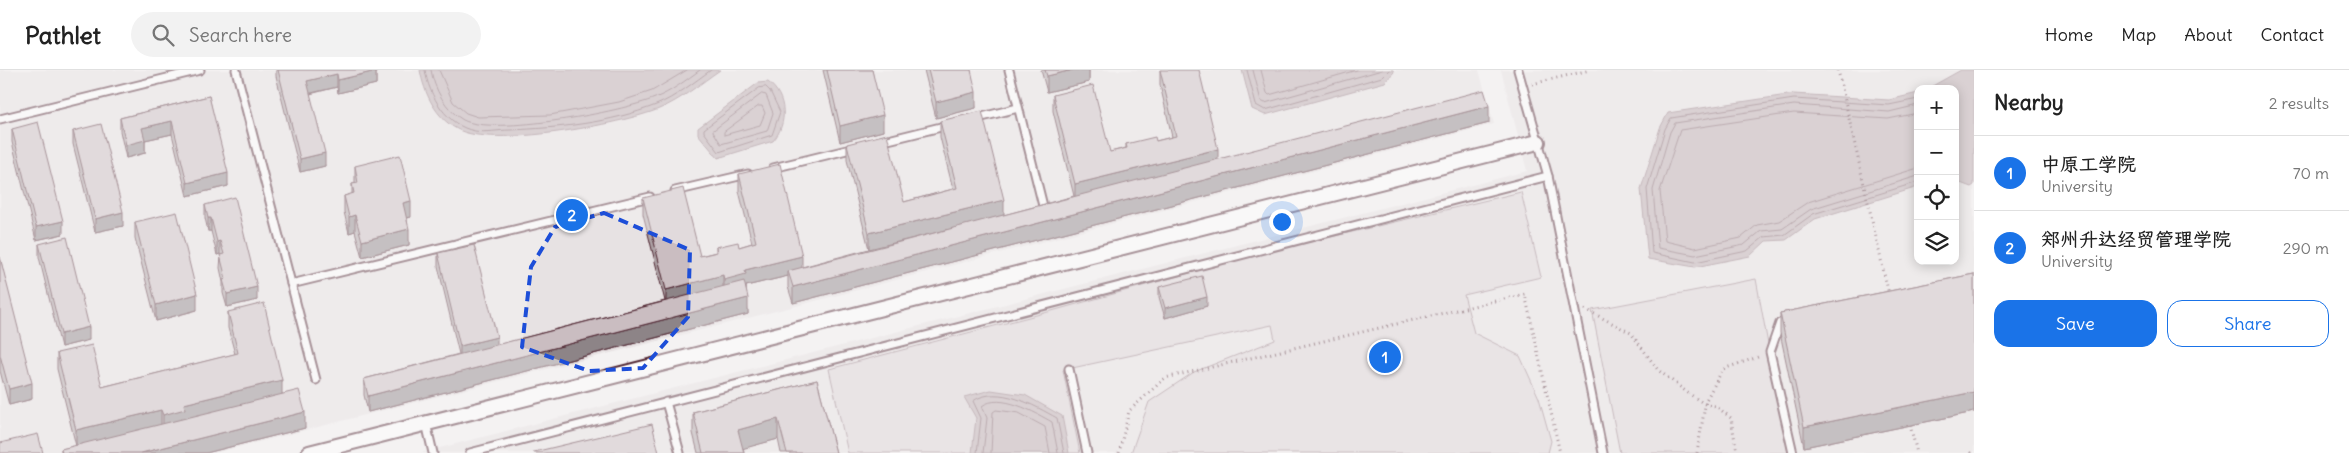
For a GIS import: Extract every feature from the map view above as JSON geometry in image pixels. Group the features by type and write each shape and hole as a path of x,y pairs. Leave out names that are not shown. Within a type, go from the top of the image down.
{"street":[{"path":"308,453 1538,142"}],"lane":[{"path":"0,119 200,70"},
{"path":"236,70 316,380"},
{"path":"1008,70 1043,206"},
{"path":"1518,70 1548,176 1603,453"},
{"path":"970,120 1018,108"},
{"path":"873,143 960,122"},
{"path":"766,169 863,146"},
{"path":"669,193 756,172"},
{"path":"470,453 1548,176"},
{"path":"291,284 660,195"},
{"path":"1793,453 1770,352 1780,323 1798,319"},
{"path":"1069,369 1087,453"},
{"path":"666,402 680,453"},
{"path":"426,423 433,453"}],"path":[{"path":"1522,86 1590,70"},
{"path":"1838,70 1890,298"},
{"path":"1119,453 1129,411 1165,378 1525,294 1560,453"},
{"path":"1574,304 1631,333 1658,370 1706,404 1716,406 1731,418 1736,453"},
{"path":"1697,453 1706,404 1723,368 1770,352"},
{"path":"1910,425 1916,453"},
{"path":"1971,453 1974,449"}],"highlighted area":[{"path":"604,213 690,250 688,317 643,368 589,371 522,347 531,267 555,227"}],"shaded area":[{"path":"0,70 1479,70 1494,124 796,306 215,453 0,453"},
{"path":"1501,70 1974,70 1974,453 420,453 1527,171"},
{"path":"1521,192 1541,277 1464,295 1474,333 1520,356 1539,398 1551,441 1548,453 1131,453 1149,402 1194,372 1275,340 1272,325 1063,370 1080,453 848,453 829,369 1048,312 1255,255"},
{"path":"1756,279 1788,453 1620,453 1592,310"}],"water":[{"path":"420,70 720,70 675,101 641,115 557,132 498,136 474,134 457,129 450,124 437,112 432,104"},
{"path":"1242,70 1393,70 1394,72 1385,82 1265,115 1252,109"},
{"path":"1961,70 1974,70 1974,185 1971,187 1959,182 1959,85 1934,85"},
{"path":"768,82 779,95 782,102 783,119 778,134 773,141 718,158 698,134 698,128 758,83"},
{"path":"1794,94 1889,100 1914,94 1914,188 1815,219 1786,240 1766,241 1750,256 1695,267 1648,259 1641,189 1660,128 1668,113"},
{"path":"991,390 1025,395 1062,416 1069,453 972,453 976,418 964,397"}],"building":[{"path":"278,70 376,71 338,80 337,74 307,81 325,153 300,159"},
{"path":"827,70 872,70 883,115 840,126"},
{"path":"928,70 971,70 976,92 936,102"},
{"path":"1045,70 1073,70 1047,76"},
{"path":"1160,70 1199,70 1218,149 1075,184 1053,95 1093,85 1110,152 1127,148 1126,144 1155,137 1156,141 1176,136"},
{"path":"1484,90 1489,106 793,287 788,271"},
{"path":"209,96 228,173 187,183 172,121 142,128 145,140 126,145 120,118"},
{"path":"982,111 1004,200 869,233 847,144 887,134 904,202 957,188 940,121"},
{"path":"38,122 63,221 36,227 12,129"},
{"path":"101,124 123,212 95,219 73,131"},
{"path":"400,155 411,201 403,203 409,229 362,241 355,215 349,217 344,196 354,193 352,184 358,183 355,166"},
{"path":"780,164 802,256 745,270 746,274 724,280 723,275 666,290 643,198 683,188 700,256 717,252 716,247 738,242 739,247 756,242 739,174"},
{"path":"235,197 257,287 227,294 223,280 226,279 220,255 224,254 220,241 217,242 211,218 208,218 205,205"},
{"path":"177,212 197,294 156,305 135,222"},
{"path":"67,237 89,327 61,334 39,244"},
{"path":"474,245 497,337 460,346 438,253"},
{"path":"0,257 32,383 9,389 0,355"},
{"path":"1974,274 1974,392 1804,427 1780,313"},
{"path":"1202,276 1207,297 1165,308 1159,287"},
{"path":"744,281 748,298 368,396 364,379"},
{"path":"264,303 282,380 184,404 185,409 163,415 161,410 76,430 57,353 92,345 102,387 238,353 228,312"},
{"path":"817,380 836,453 787,453 778,419 738,430 744,453 703,453 693,412"},
{"path":"299,390 305,412 141,453 62,453 61,449"},
{"path":"652,424 659,453 534,453 534,452"},
{"path":"38,434 43,453 0,453 0,443"}],"place":[{"name":"郑州升达经贸管理学院","path":"572,215"},
{"name":"中原工学院","path":"1385,357"}]}
